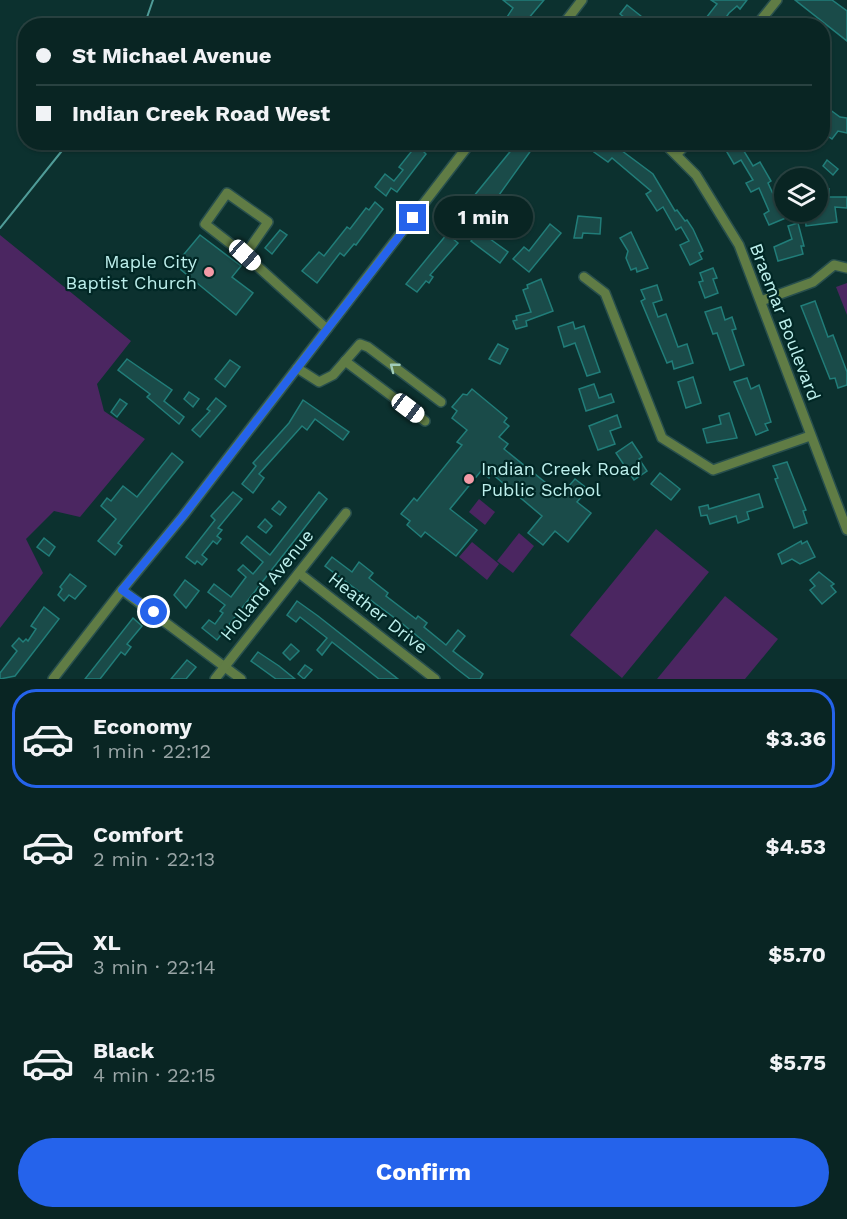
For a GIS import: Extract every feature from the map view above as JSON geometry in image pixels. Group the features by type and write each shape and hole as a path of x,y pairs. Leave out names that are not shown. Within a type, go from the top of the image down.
{"street":[{"path":"568,18 582,0"},
{"path":"762,18 777,0"},
{"path":"53,679 183,516 465,150"},
{"name":"Braemar Boulevard","path":"672,150 696,175 739,245 847,530"},
{"path":"677,154 681,150"},
{"path":"245,255 268,222 227,193 205,224 245,255 327,329"},
{"path":"761,301 813,282 834,265 847,268"},
{"path":"584,277 605,293 662,438 713,470 810,436"},
{"path":"297,368 319,382 333,375 360,345 368,347 441,402"},
{"path":"345,361 425,421"},
{"name":"Holland Avenue","path":"215,679 346,513"},
{"name":"Heather Drive","path":"299,573 435,679"},
{"path":"122,590 241,679"}],"shaded area":[{"path":"0,235 131,341 97,384 104,411 145,439 80,517 54,511 26,539 43,573 0,628"},
{"path":"847,283 847,315 836,287"},
{"path":"479,499 495,512 485,525 469,512"},
{"path":"656,529 709,572 622,678 570,635"},
{"path":"519,533 534,546 513,573 497,561"},
{"path":"472,542 499,564 487,580 459,557"},
{"path":"725,596 778,639 745,679 657,679"}],"building":[{"path":"503,0 544,0 529,18 506,18 513,8"},
{"path":"711,0 747,0 740,9 737,6 726,18 706,18 717,4"},
{"path":"795,0 832,0 847,11 847,41 830,28 830,18 818,18"},
{"path":"627,5 643,18 625,18 620,14"},
{"path":"830,110 840,117 847,118 847,133 838,131 832,139 830,138"},
{"path":"413,150 425,150 426,154 397,192 391,188 386,196 375,187 385,174 394,181 403,170 399,167"},
{"path":"511,150 531,150 494,202 489,198 469,228 456,218"},
{"path":"595,150 621,150 653,174 675,211 677,210 685,221 687,220 693,229 703,251 699,253 702,259 690,265 680,245 689,241 681,227 676,230 663,207 657,211 646,194 651,191 612,158 608,162 594,152"},
{"path":"726,150 743,150 753,166 760,162 771,181 768,183 774,196 774,222 776,222 769,225 764,214 769,211 759,188 751,192 746,183 753,180 741,160 734,164"},
{"path":"827,160 838,169 833,175 828,168 823,166"},
{"path":"828,189 829,197 847,197 847,208 835,207 837,222 806,226 806,222 828,222"},
{"path":"375,202 383,209 356,245 354,244 344,256 340,253 317,283 302,271 319,252 324,256 347,227 350,229 366,208 369,210"},
{"path":"578,216 601,218 600,234 583,233 582,238 574,238"},
{"path":"798,223 804,246 801,246 803,254 778,261 774,247 792,239 788,226"},
{"path":"550,224 561,233 529,272 513,259 524,247 529,251"},
{"path":"280,230 287,235 272,254 265,248"},
{"path":"479,231 508,252 500,263 471,241"},
{"path":"631,232 648,268 637,272 636,268 631,270 626,258 628,251 620,238"},
{"path":"447,234 458,243 430,275 433,277 429,283 426,281 417,292 406,284"},
{"name":"Maple City Baptist Church","path":"200,235 241,266 232,277 253,293 236,315 175,265"},
{"path":"713,268 717,278 713,279 718,293 705,298 699,282 703,281 700,273"},
{"path":"541,279 553,311 526,321 527,326 516,329 513,321 517,320 516,316 531,312 523,290 528,288 527,285"},
{"path":"657,285 662,300 653,303 658,317 666,314 678,347 687,344 693,363 674,369 672,361 667,363 641,301 645,299 641,290"},
{"path":"815,301 828,337 833,335 847,372 847,385 838,388 835,378 830,379 801,306"},
{"path":"721,307 725,320 732,317 736,329 732,330 744,365 730,370 717,333 713,334 705,312"},
{"path":"573,322 575,329 584,326 600,372 587,376 575,343 564,347 558,327"},
{"path":"498,344 508,349 500,364 489,359"},
{"path":"127,359 172,390 164,401 184,417 179,424 147,397 150,394 118,370"},
{"path":"230,360 240,367 225,387 215,379"},
{"path":"693,377 701,403 686,408 678,382"},
{"path":"747,378 751,389 759,385 771,422 765,424 768,430 756,435 734,382"},
{"path":"594,384 599,398 611,394 614,402 586,411 579,389"},
{"path":"472,389 507,418 504,422 509,426 499,437 508,444 504,449 561,495 575,479 588,489 577,502 591,513 568,542 555,531 543,545 528,533 542,516 491,473 489,478 481,471 450,509 477,530 456,556 425,532 421,537 407,525 410,521 401,514 414,498 417,501 462,445 457,442 467,430 452,418 457,411 452,407 463,394 467,395"},
{"path":"189,392 199,399 193,407 184,399"},
{"path":"216,398 226,406 200,437 192,430 210,411 207,409"},
{"path":"120,399 127,404 117,417 111,412"},
{"path":"303,400 349,432 343,440 315,419 307,430 302,426 259,474 264,478 253,493 242,484 256,466 253,463 289,423"},
{"path":"729,413 737,438 707,443 703,429 721,424 719,416"},
{"path":"617,415 621,427 610,431 615,444 598,450 589,426"},
{"path":"632,442 642,457 639,459 647,471 634,480 616,453"},
{"path":"172,453 183,462 118,543 122,546 115,555 98,541 116,519 101,506 107,498 111,501 123,486 137,497"},
{"path":"787,462 806,510 803,511 807,523 794,528 775,479 778,478 773,466"},
{"path":"660,473 680,489 671,500 651,484"},
{"path":"233,492 242,499 218,528 222,530 217,536 221,539 217,544 213,541 202,555 207,559 202,565 197,561 195,564 186,557 215,520 211,516"},
{"path":"319,492 327,499 217,640 202,628 209,620 215,624 223,613 220,611 225,605 208,592 214,584 231,597 246,577 238,570 243,565 253,574 263,562 241,543 247,536 270,555"},
{"path":"759,494 763,507 747,512 749,519 738,523 736,516 710,524 707,515 701,516 699,507 708,505 709,509"},
{"path":"279,501 286,507 280,515 272,509"},
{"path":"265,519 272,526 266,533 258,527"},
{"path":"44,538 55,547 49,556 37,547"},
{"path":"801,541 802,544 807,541 815,557 800,564 792,559 782,564 778,554"},
{"path":"332,557 352,572 359,562 373,573 369,578 388,593 386,596 416,619 418,616 427,623 424,627 446,645 458,630 465,636 453,651 483,674 480,679 470,679 404,625 325,566"},
{"path":"819,572 834,584 831,586 836,592 822,604 810,590 815,586 810,580"},
{"path":"70,574 86,586 75,599 69,595 64,601 58,595 62,589 60,587"},
{"path":"185,580 199,591 186,608 174,595"},
{"path":"297,601 398,679 379,679 332,642 322,655 317,650 327,638 300,617 296,622 287,615"},
{"path":"44,607 59,619 15,676 0,679 0,673 17,651 12,646 19,638 23,642 26,639 28,641 36,629 31,626"},
{"path":"133,618 142,626 127,644 131,647 125,655 121,652 100,679 85,679"},
{"path":"291,644 299,651 290,660 283,653"},
{"path":"258,652 295,679 276,679 251,661"},
{"path":"187,660 196,667 186,679 171,679"},
{"path":"305,665 312,670 304,679 298,674"}],"waterway":[{"path":"147,18 153,0"},
{"path":"0,228 63,150"}],"place":[{"name":"Maple City Baptist Church","path":"209,272"},
{"name":"Indian Creek Road Public School","path":"469,479"}],"route":[{"path":"154,612 122,590 183,516 413,218"}]}
